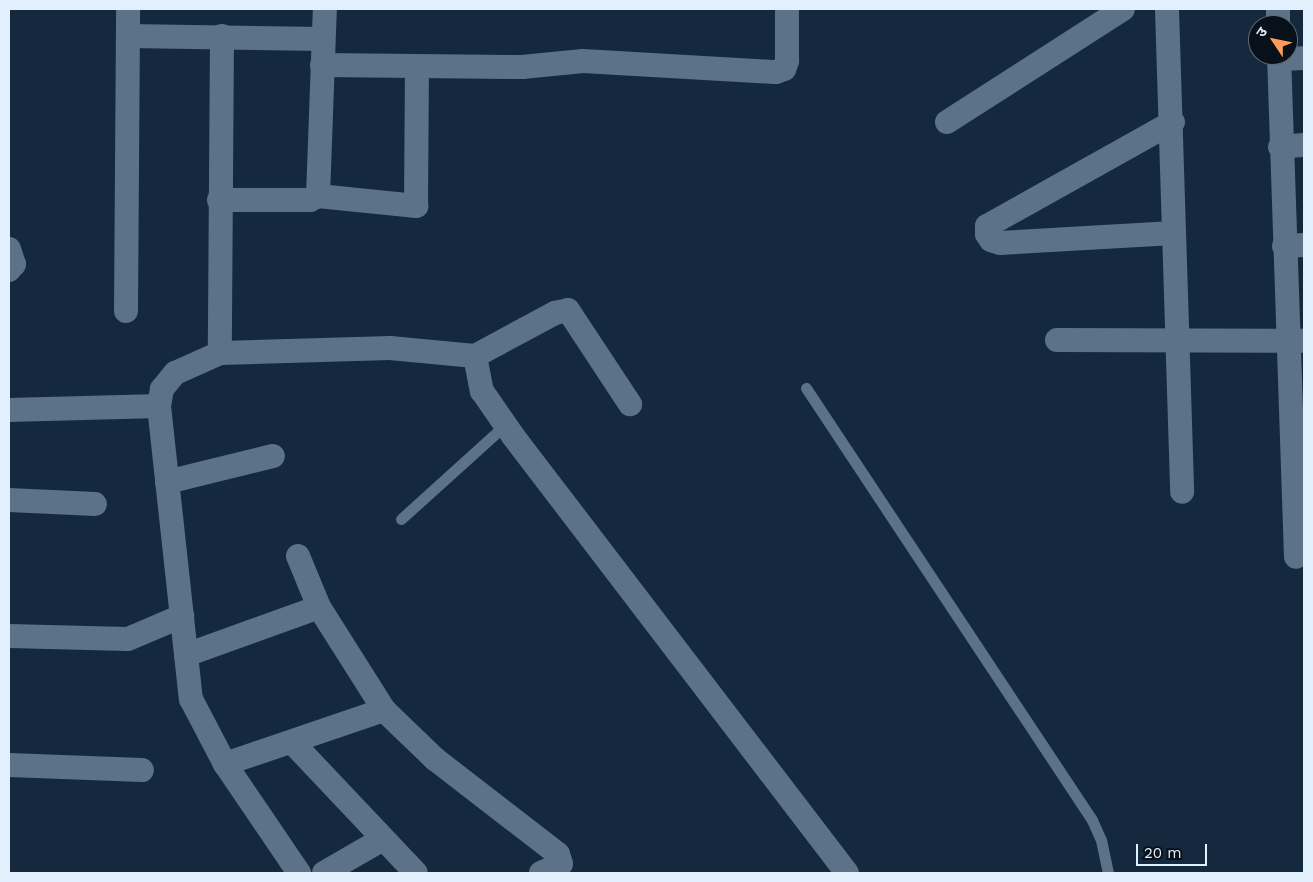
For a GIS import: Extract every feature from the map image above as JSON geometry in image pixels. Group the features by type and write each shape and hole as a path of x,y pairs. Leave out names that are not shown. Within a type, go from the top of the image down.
{"street":[{"path":"126,311 128,9"},
{"path":"318,196 325,9"},
{"path":"322,64 522,67 583,62 776,72 784,69 787,61 787,9"},
{"path":"947,122 1123,9"},
{"path":"1167,9 1173,122 1175,341 1182,492"},
{"path":"128,36 323,39"},
{"path":"220,353 219,200 222,36"},
{"path":"1279,65 1280,147 1294,246 1296,557"},
{"path":"219,200 310,200 318,196 416,206 417,66"},
{"path":"1173,122 987,226 987,234 991,240 1000,243 1174,233"},
{"path":"1280,147 1304,145"},
{"path":"9,249 14,264 9,270"},
{"path":"299,873 224,764 191,699 159,406 162,389 175,373 220,353 390,348 475,356 555,313 568,310 630,404"},
{"path":"1057,340 1295,341"},
{"path":"475,356 482,391 505,425 847,873"},
{"path":"9,410 159,406"},
{"path":"167,482 273,456"},
{"path":"9,500 95,504"},
{"path":"298,556 319,607 384,710 436,759 558,854 561,864 541,873"},
{"path":"186,655 319,607"},
{"path":"9,636 128,639 182,616"},
{"path":"224,764 384,710"},
{"path":"292,742 416,873"},
{"path":"9,765 142,770"},
{"path":"324,873 383,839"}],"lane":[{"path":"806,388 1092,820 1101,840 1108,873"},
{"path":"402,519 505,425"}]}
